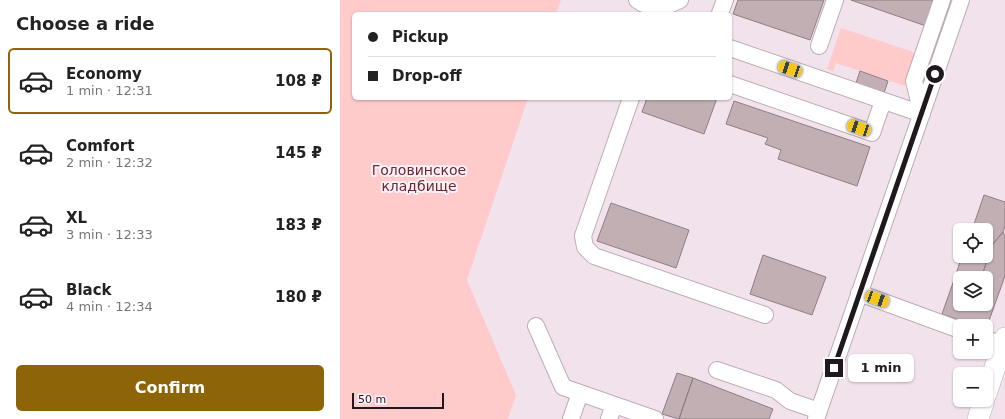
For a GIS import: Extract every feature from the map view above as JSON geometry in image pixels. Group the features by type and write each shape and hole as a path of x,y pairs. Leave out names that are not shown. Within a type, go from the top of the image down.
{"main road":[{"path":"992,367 998,341"},
{"path":"978,419 982,407"}],"street":[{"path":"637,0 648,6 655,7 668,6 680,0"},
{"path":"819,46 835,0"},
{"path":"922,114 914,81 942,0"},
{"path":"717,370 776,390 790,401 818,415 859,292 961,0"},
{"path":"732,49 922,114"},
{"path":"732,85 786,111 872,133 883,101"},
{"path":"630,100 583,236 585,247 594,256 765,315"},
{"path":"859,292 953,327"},
{"path":"536,326 563,387 580,393 612,412 655,419"},
{"path":"571,419 580,393"}],"green space":[{"name":"Головинское кладбище","path":"340,0 561,0 557,12 352,12 352,100 527,100 467,280 516,395 508,419 340,419"},
{"path":"841,28 916,53 905,86 836,63 833,71 827,69"}],"building":[{"path":"738,0 824,0 810,40 733,14"},
{"path":"851,0 935,0 926,26"},
{"path":"860,71 888,81 884,93 856,83"},
{"path":"646,100 716,100 704,134 642,112"},
{"path":"734,101 870,147 857,186 778,159 781,150 765,144 768,138 726,124"},
{"path":"984,195 1005,202 1005,226 1003,232 993,244 993,223 974,223"},
{"path":"611,203 689,230 676,268 597,241"},
{"path":"1003,232 1005,236 1005,276 993,309 993,271 983,271 986,263 993,263 993,244"},
{"path":"763,255 826,277 812,315 750,294"},
{"path":"960,263 986,263 983,271 957,271"},
{"path":"953,283 953,311 992,311 990,319 957,319 942,314"},
{"path":"677,373 693,378 679,419 662,414"},
{"path":"693,378 773,409 769,419 679,419"}],"route":[{"path":"834,368 935,74"}]}
